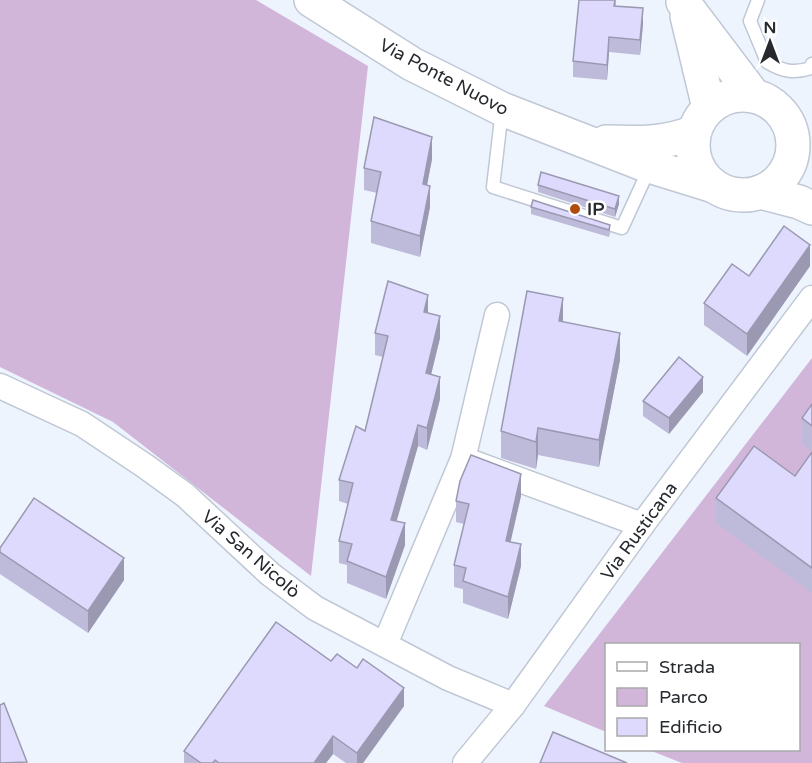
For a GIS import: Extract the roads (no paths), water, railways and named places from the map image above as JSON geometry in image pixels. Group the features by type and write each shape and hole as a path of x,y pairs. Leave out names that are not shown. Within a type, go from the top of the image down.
{"main road":[{"name":"Via Ponte Nuovo","path":"311,0 412,64 502,109 651,166 714,186"},
{"path":"683,1 754,96"},
{"path":"683,1 702,120"},
{"path":"738,95 754,96 766,101 786,119 803,154 791,160 784,173 774,184 760,192 745,195 729,193 714,186 703,175 696,162 693,147 702,120 722,99 738,95"},
{"name":"Via Ponte Nuovo","path":"583,141 642,143 677,139 702,120"},
{"path":"760,192 799,202 812,208"}],"street":[{"name":"Via Rusticana","path":"465,763 513,705 642,525 812,298"},
{"path":"385,645 463,459 497,315"},
{"name":"Via San Nicolò","path":"0,386 82,424 145,466 185,495 270,574 315,608 448,678 513,705"},
{"path":"463,459 642,525"}],"lane":[{"path":"758,0 750,21 767,62 789,72 811,68 812,64"},
{"path":"502,109 493,187 622,228 651,166"}],"place":[{"name":"IP","path":"575,209"}]}
